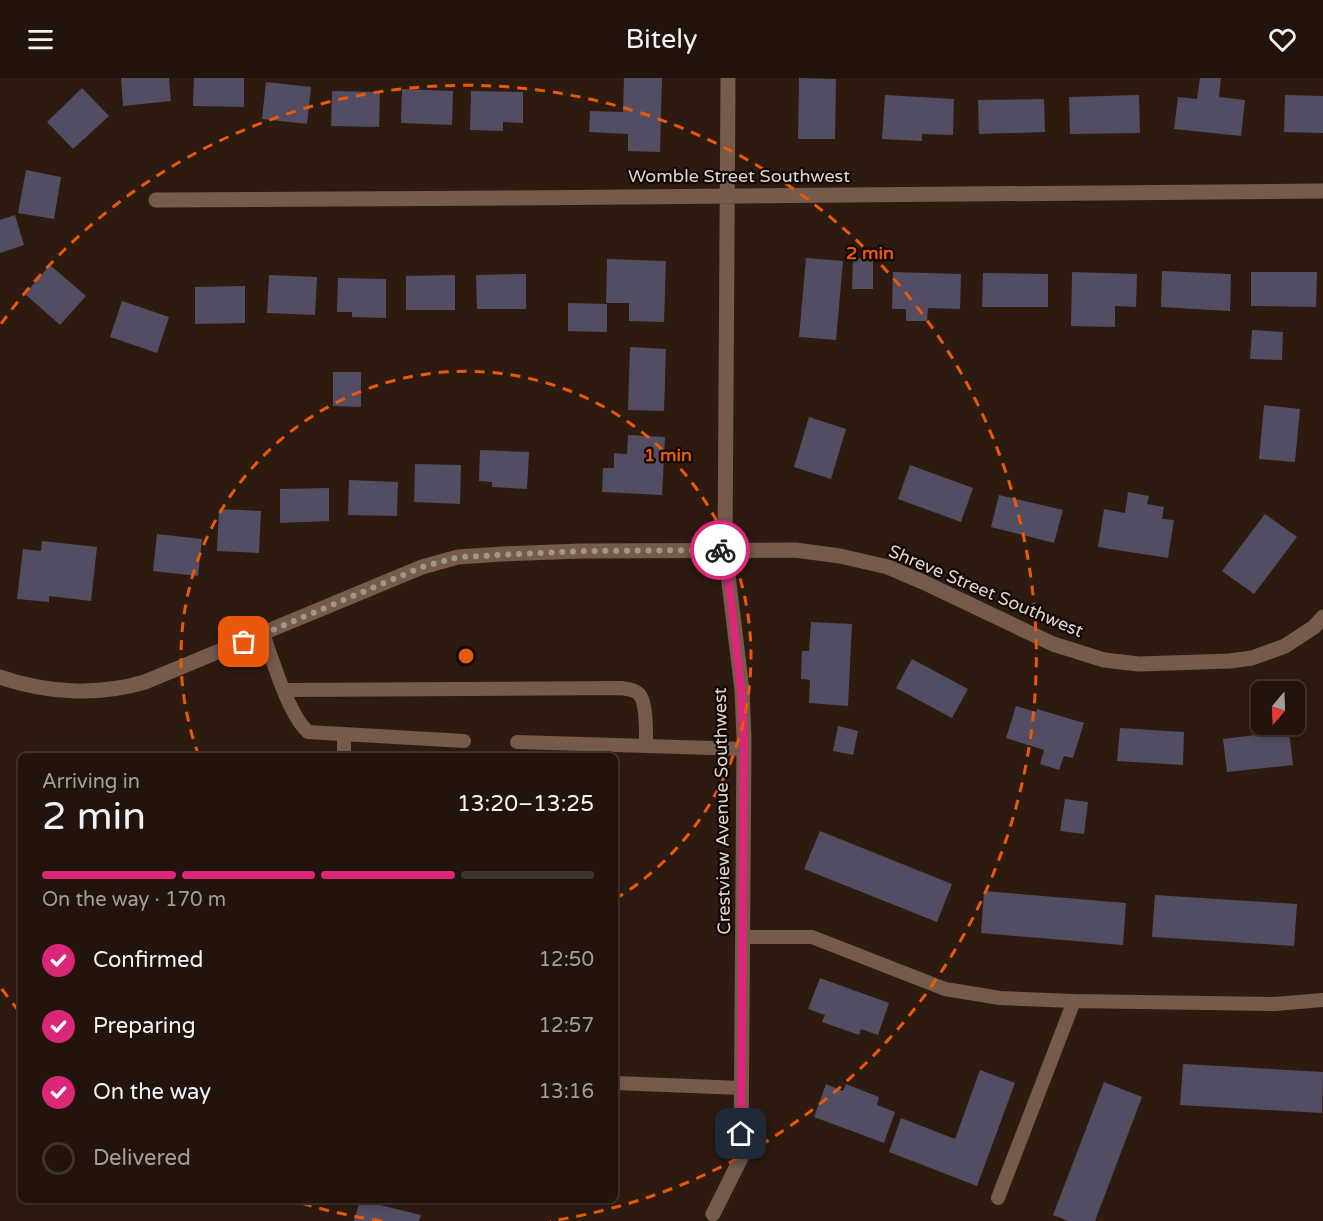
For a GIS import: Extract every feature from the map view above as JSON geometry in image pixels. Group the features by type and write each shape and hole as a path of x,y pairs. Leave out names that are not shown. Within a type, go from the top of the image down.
{"street":[{"name":"Crestview Avenue Southwest","path":"713,1214 741,1158 742,1088 744,749 741,690 725,550 728,78"},
{"name":"Womble Street Southwest","path":"156,200 1047,195 1323,191"},
{"name":"Shreve Street Southwest","path":"0,677 64,690 82,691 126,687 145,682 422,567 459,557 581,551 795,550 840,556 888,567 1053,644 1104,660 1138,664 1230,661 1252,658 1285,646 1314,627 1323,618"}],"lane":[{"path":"263,634 300,725 308,732 464,741"},
{"path":"285,690 630,689 639,694 644,702 646,746"},
{"path":"344,735 344,753"},
{"path":"517,742 744,749"},
{"path":"743,937 812,937 945,989 1000,998 1275,1004 1323,1000"},
{"path":"998,1198 1074,1001"},
{"path":"618,1083 742,1088"}],"building":[{"path":"121,78 169,78 171,101 123,106"},
{"path":"194,78 244,78 244,107 193,106"},
{"path":"624,78 662,78 660,152 628,151 628,134 589,132 590,111 623,112"},
{"path":"799,78 836,79 835,139 798,139"},
{"path":"1200,78 1221,78 1219,97 1245,100 1241,136 1174,129 1178,97 1197,99"},
{"path":"266,82 311,87 307,124 262,119"},
{"path":"82,88 109,116 73,149 47,122"},
{"path":"402,89 453,91 452,125 401,123"},
{"path":"332,91 380,92 379,127 331,126"},
{"path":"471,91 523,92 523,123 503,122 503,131 470,130"},
{"path":"885,95 954,99 953,135 922,134 922,141 882,139"},
{"path":"1139,95 1140,133 1070,134 1069,97"},
{"path":"1285,95 1323,96 1323,133 1284,132"},
{"path":"1044,99 1045,132 979,134 978,100"},
{"path":"26,170 61,177 54,219 18,213"},
{"path":"15,215 24,245 0,253 0,220"},
{"path":"806,258 843,261 836,340 799,337"},
{"path":"853,258 873,259 873,289 852,289"},
{"path":"607,259 666,261 664,322 629,321 629,303 606,303"},
{"path":"50,265 86,296 60,325 25,294"},
{"path":"1162,271 1231,274 1230,311 1161,307"},
{"path":"893,272 961,274 960,309 928,308 927,321 906,321 906,309 892,309"},
{"path":"1072,272 1137,274 1136,307 1115,306 1115,327 1071,326"},
{"path":"1251,272 1317,272 1316,307 1251,306"},
{"path":"983,273 1048,274 1048,307 982,307"},
{"path":"526,274 526,309 477,309 476,275"},
{"path":"269,275 317,277 315,315 267,313"},
{"path":"455,275 455,310 406,310 406,276"},
{"path":"338,278 386,279 386,318 352,317 352,312 337,312"},
{"path":"245,286 245,323 195,324 195,287"},
{"path":"122,301 169,317 157,353 110,337"},
{"path":"568,303 607,304 607,332 568,331"},
{"path":"1252,330 1283,332 1282,360 1250,359"},
{"path":"630,347 666,349 664,411 628,410"},
{"path":"333,372 361,372 361,407 333,406"},
{"path":"1264,405 1300,409 1295,462 1259,459"},
{"path":"809,417 846,429 831,479 794,467"},
{"path":"628,435 665,437 662,495 602,492 603,468 614,468 614,453 627,454"},
{"path":"480,450 529,452 527,489 492,487 492,482 479,481"},
{"path":"415,464 461,465 460,504 414,502"},
{"path":"910,465 973,488 961,522 898,499"},
{"path":"349,480 398,482 397,516 348,515"},
{"path":"329,488 329,521 280,523 280,489"},
{"path":"1128,492 1149,496 1147,504 1164,507 1162,519 1174,520 1168,558 1098,547 1104,509 1125,513"},
{"path":"999,495 1063,510 1054,543 991,527"},
{"path":"219,509 261,511 259,553 217,551"},
{"path":"1265,514 1297,537 1254,594 1222,571"},
{"path":"157,534 202,539 198,576 153,571"},
{"path":"42,541 97,547 91,601 49,596 49,602 17,599 23,549 41,551"},
{"path":"811,622 852,624 848,706 809,703 810,680 801,679 802,651 809,651"},
{"path":"912,659 968,689 952,718 896,688"},
{"path":"1016,706 1036,712 1037,709 1084,723 1073,758 1064,756 1059,770 1040,764 1044,750 1006,738"},
{"path":"838,726 858,731 853,755 833,751"},
{"path":"1120,728 1184,732 1183,765 1117,761"},
{"path":"1256,735 1289,735 1293,765 1227,772 1223,739"},
{"path":"1065,799 1088,802 1084,834 1060,831"},
{"path":"820,831 952,884 937,922 804,869"},
{"path":"984,891 1126,903 1123,945 981,933"},
{"path":"1155,895 1297,904 1294,946 1152,937"},
{"path":"820,978 889,1003 878,1035 861,1029 859,1035 822,1022 825,1015 808,1009"},
{"path":"1183,1064 1323,1072 1322,1113 1180,1105"},
{"path":"980,1070 1015,1083 977,1186 889,1152 901,1118 955,1139"},
{"path":"1104,1082 1142,1097 1095,1221 1068,1221 1053,1215"},
{"path":"826,1084 843,1091 846,1084 879,1097 877,1105 895,1112 884,1143 814,1117"},
{"path":"359,1203 372,1203 421,1215 419,1221 354,1221"}],"way so far":[{"path":"244,642 422,567 459,557 581,551 720,550"}],"route":[{"path":"720,550 725,550 741,690 744,740 741,1134"}]}
